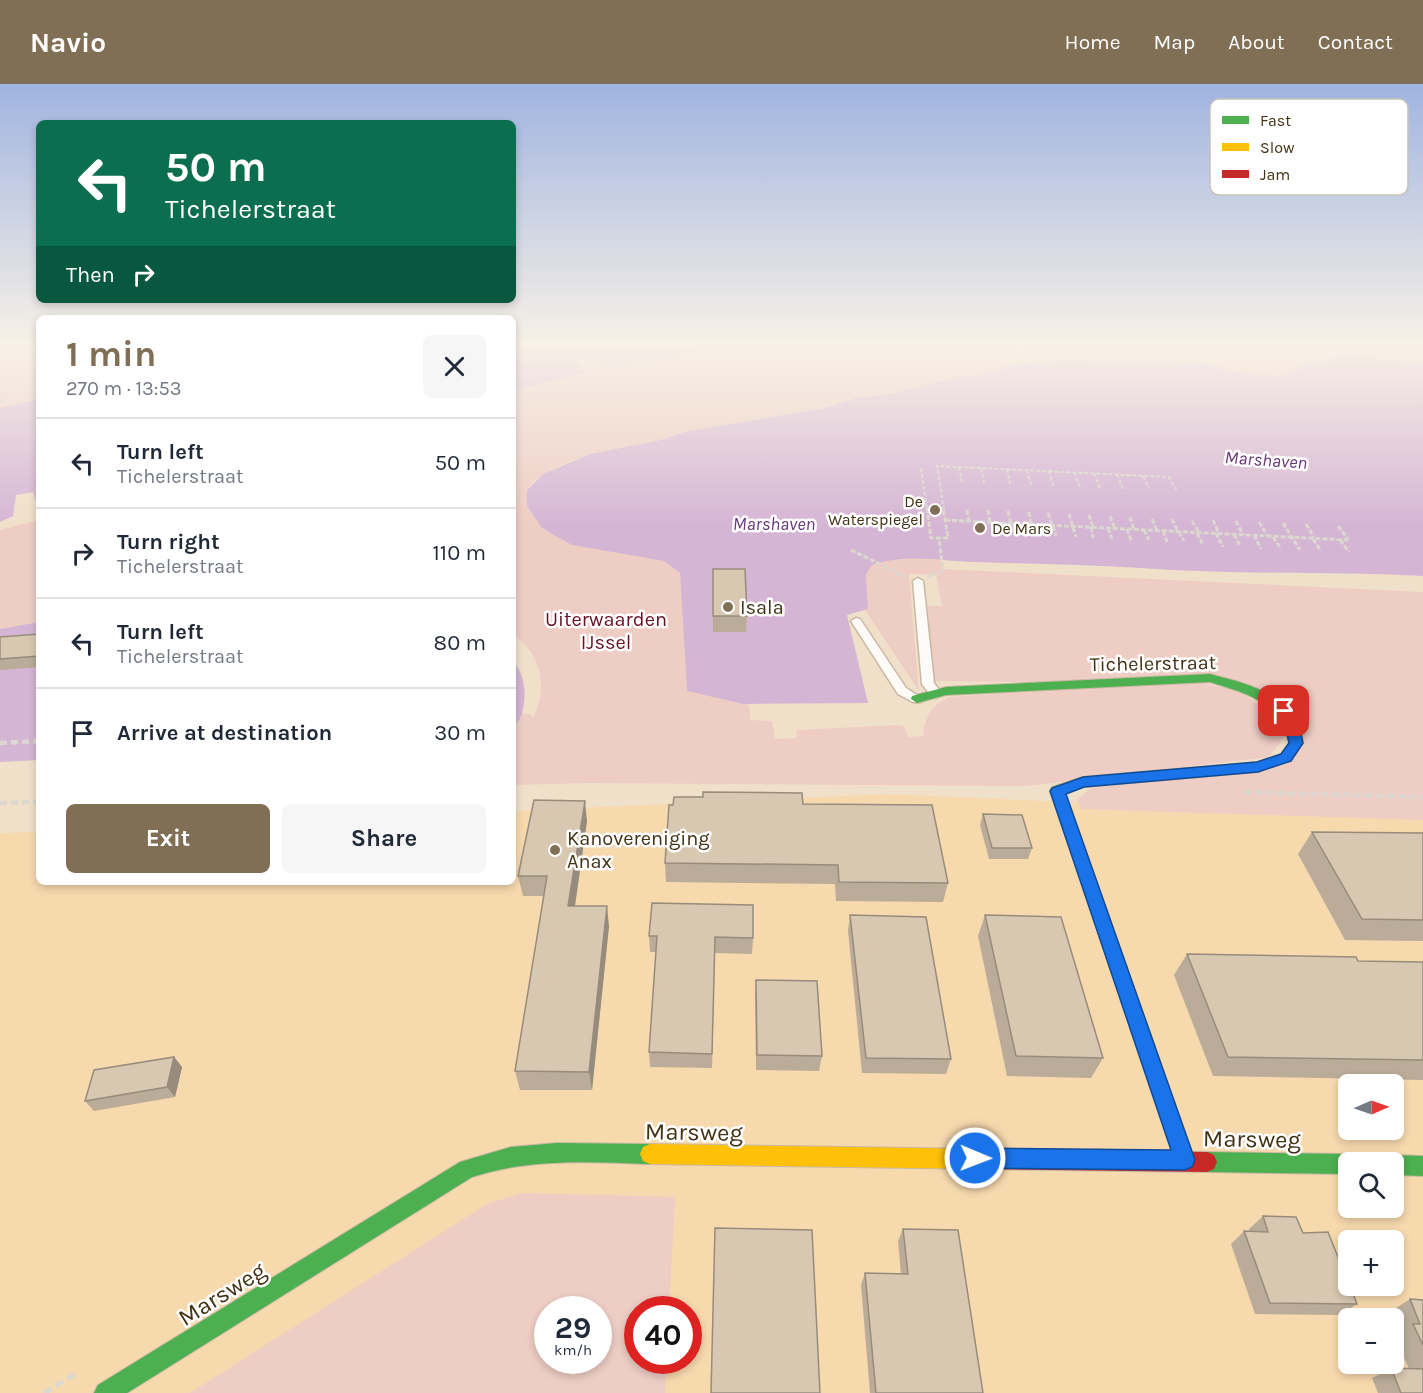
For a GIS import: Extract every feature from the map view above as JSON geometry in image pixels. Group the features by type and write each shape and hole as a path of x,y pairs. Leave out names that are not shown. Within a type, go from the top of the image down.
{"street":[{"name":"Tichelerstraat","path":"917,699 965,690 1210,678 1239,685 1264,696 1284,711 1293,728 1296,743 1286,758 1258,767 1083,782 1058,791 1185,1160"},
{"name":"Marsweg","path":"106,1393 457,1174 479,1162 501,1156 538,1152 1338,1164"},
{"path":"1404,1165 1423,1166"}],"lane":[{"path":"918,581 928,684 936,694"},
{"path":"856,621 902,691 917,699"}],"path":[{"path":"921,468 931,538 948,538 937,466 1169,477 1177,491"},
{"path":"960,467 962,482"},
{"path":"981,468 984,483"},
{"path":"1007,469 1011,484"},
{"path":"1027,470 1031,485"},
{"path":"1049,471 1053,486"},
{"path":"1074,472 1080,487"},
{"path":"1094,473 1100,488"},
{"path":"1117,474 1123,489"},
{"path":"1143,475 1149,488"},
{"path":"967,510 969,521"},
{"path":"988,510 990,522"},
{"path":"1008,511 1017,534"},
{"path":"1029,512 1036,536"},
{"path":"1048,513 1056,536"},
{"path":"1069,514 1076,537"},
{"path":"1089,515 1094,538"},
{"path":"1110,516 1115,528"},
{"path":"1130,517 1134,530"},
{"path":"1152,519 1157,531"},
{"path":"1172,519 1184,541"},
{"path":"945,520 1348,540 1338,526"},
{"path":"1213,520 1222,547"},
{"path":"1192,521 1202,543"},
{"path":"1236,521 1243,535"},
{"path":"1259,522 1267,536"},
{"path":"1283,523 1300,550"},
{"path":"1306,524 1321,551"},
{"path":"1108,528 1112,539"},
{"path":"1127,529 1131,540"},
{"path":"1144,530 1149,540"},
{"path":"1162,531 1167,542"},
{"path":"1234,534 1240,546"},
{"path":"1254,535 1261,549"},
{"path":"1273,536 1281,549"},
{"path":"939,538 943,571"},
{"path":"1340,539 1349,552"},
{"path":"851,550 901,575"},
{"path":"0,742 36,741"},
{"path":"0,803 36,802"}],"shaded area":[{"path":"887,794 1423,818 1423,1393 0,1393 0,833 36,832 36,885 516,885 516,811"}],"green space":[{"path":"0,404 36,404 36,409 0,415"},
{"name":"Uiterwaarden IJssel","path":"516,404 836,404 688,431 661,440 589,454 552,469 532,482 527,490 527,506 541,527 572,545 665,561 680,573 687,691 749,705 750,720 772,721 775,739 797,738 796,730 900,725 905,727 908,737 923,736 930,712 949,697 1180,681 1241,690 1287,733 1269,757 1026,786 588,783 516,785 516,726 521,713 530,714 533,718 538,707 541,684 536,662 523,643 516,637"},
{"path":"36,521 36,623 0,629 0,530"},
{"path":"911,556 941,560 943,569 1423,592 1423,820 1081,809 1077,800 1091,788 1297,758 1253,685 932,681 925,606 942,606 936,575 909,574 919,691 865,610 868,609 866,574 871,565"},
{"path":"522,1193 675,1197 670,1296 624,1296 624,1374 666,1374 665,1393 190,1393 487,1204"}],"water":[{"path":"17,404 36,404 36,502 33,492 16,495 13,516 0,522 0,408"},
{"name":"Marshaven","path":"837,404 1423,404 1423,576 1211,572 924,559 886,561 872,565 866,574 868,609 847,615 868,703 743,704 687,691 680,573 664,561 572,545 555,536 541,527 527,506 527,490 543,474 590,454 661,440 688,431"},
{"path":"36,623 36,760 0,762 0,629"},
{"path":"516,665 522,677 525,696 516,726"}],"building":[{"path":"713,569 745,569 747,616 713,616"},
{"path":"36,634 36,656 0,659 0,637"},
{"path":"703,792 802,793 803,804 932,805 948,883 839,882 838,865 665,863 669,805 673,805 674,797 703,797"},
{"path":"534,800 585,801 568,906 607,906 589,1072 515,1071 547,876 518,876"},
{"path":"983,814 1022,815 1032,848 992,848"},
{"path":"1312,832 1423,833 1423,920 1362,919"},
{"path":"652,903 753,905 753,938 715,937 712,1054 649,1052 657,936 649,936"},
{"path":"850,915 926,917 951,1059 866,1058"},
{"path":"985,915 1061,917 1103,1058 1016,1056"},
{"path":"1187,954 1356,957 1358,961 1423,962 1423,1060 1228,1057"},
{"path":"756,980 817,981 822,1056 757,1055"},
{"path":"174,1057 167,1087 85,1101 94,1070"},
{"path":"1263,1216 1296,1217 1303,1233 1328,1232 1338,1257 1338,1296 1354,1296 1357,1304 1270,1303 1244,1231 1268,1232"},
{"path":"715,1228 812,1230 820,1393 711,1393"},
{"path":"903,1229 958,1230 983,1393 876,1393 865,1273 908,1274"},
{"path":"1410,1299 1423,1300 1423,1345 1413,1324 1420,1324"},
{"path":"1404,1368 1423,1369 1423,1393 1401,1393 1393,1374 1404,1374"}],"traffic: fast":[{"path":"917,699 946,691 1210,678 1253,691 1276,705 1292,728 1296,743 1286,757 1258,767 1083,782 1057,791 1098,908"},
{"path":"1152,1066 1185,1160"},
{"path":"106,1393 467,1169 511,1157 557,1152 650,1154"},
{"path":"1207,1162 1338,1164"},
{"path":"1404,1165 1423,1166"}],"traffic: slow":[{"path":"650,1154 983,1159"}],"traffic: jam":[{"path":"1098,908 1152,1066"},
{"path":"983,1159 1207,1162"}],"place":[{"name":"De Waterspiegel","path":"935,510"},
{"name":"De Mars","path":"980,528"},
{"name":"Isala","path":"728,607"},
{"name":"Kanovereniging Anax","path":"555,850"}],"route":[{"path":"975,1158 1185,1160 1058,791 1083,782 1258,767 1286,758 1296,743 1293,728 1284,711"}]}
